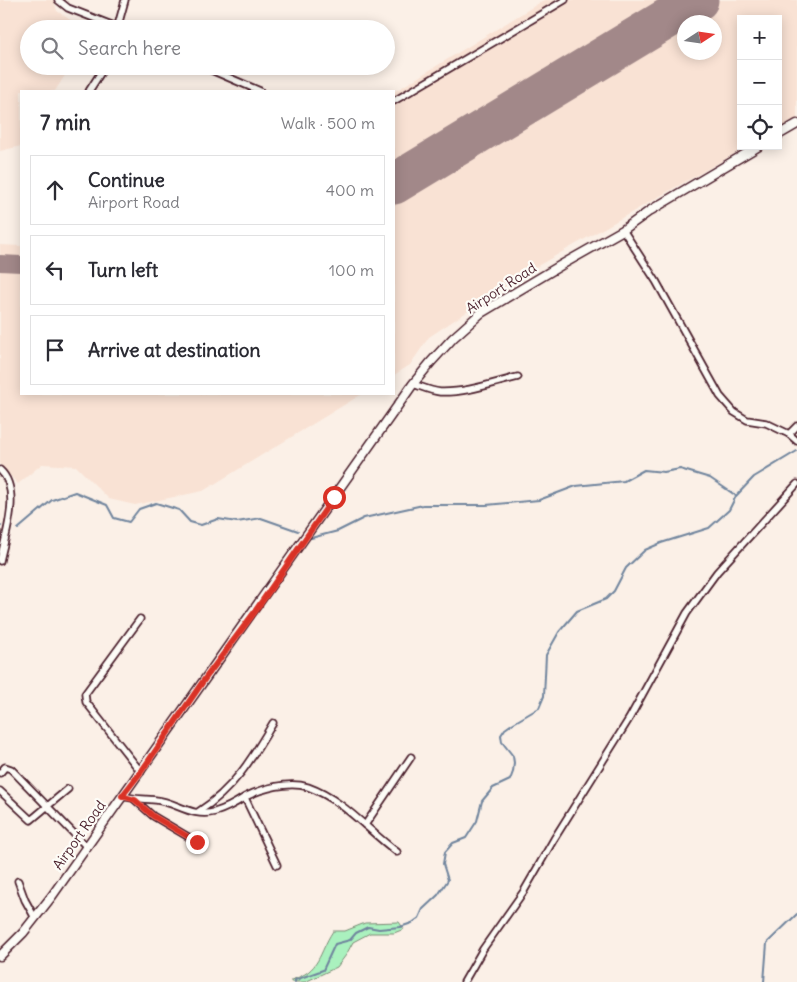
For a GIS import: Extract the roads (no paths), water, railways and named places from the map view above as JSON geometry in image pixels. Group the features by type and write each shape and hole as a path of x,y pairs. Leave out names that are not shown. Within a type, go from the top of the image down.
{"street":[{"path":"58,0 68,8 97,20"},
{"path":"120,20 125,0"},
{"path":"395,100 565,0"},
{"path":"90,90 99,75"},
{"path":"223,75 258,90"},
{"path":"782,133 797,124"},
{"name":"Airport Road","path":"0,956 23,933 52,896 413,384 448,344 481,313 623,230 651,210 752,150"},
{"path":"623,230 656,281 720,396 728,406 747,420 766,423 789,434 797,442"},
{"path":"413,384 430,390 452,391 469,389 518,377"},
{"path":"789,434 797,426"},
{"path":"0,470 9,484 12,497 0,561"},
{"path":"464,982 483,949 524,891 629,719 687,613 717,572 797,484"},
{"path":"140,619 85,694 86,702 141,772"},
{"path":"198,812 214,802 235,782 273,723"},
{"path":"365,825 411,757"},
{"path":"0,773 5,767 9,767 86,846"},
{"path":"122,796 135,800 157,800 189,812 215,812 277,786 304,786 332,799 396,852"},
{"path":"0,791 32,820 68,789"},
{"path":"245,798 277,865"},
{"path":"135,800 153,816 197,842"},
{"path":"18,881 25,900 35,918"}],"waterway":[{"path":"295,982 295,980 323,970 335,944 350,940 356,933 368,927 379,929 400,927 412,923 419,918 423,909 438,895 448,880 443,864 445,852 453,843 466,838 477,821 482,801 493,788 510,780 513,772 513,756 502,742 501,735 512,724 539,708 544,696 546,655 559,632 577,611 606,599 614,591 626,568 645,550 709,528 729,510 736,496 754,477 797,451"},
{"path":"311,538 338,531 364,518 423,505 486,505 539,500 576,486 624,481 644,470 664,472 680,469 710,478 735,495"},
{"path":"18,529 52,500 75,492 107,505 114,518 129,522 139,509 156,503 179,510 190,522 201,525 218,519 237,522 261,518 298,531"},
{"path":"764,982 767,943 797,914"}]}
